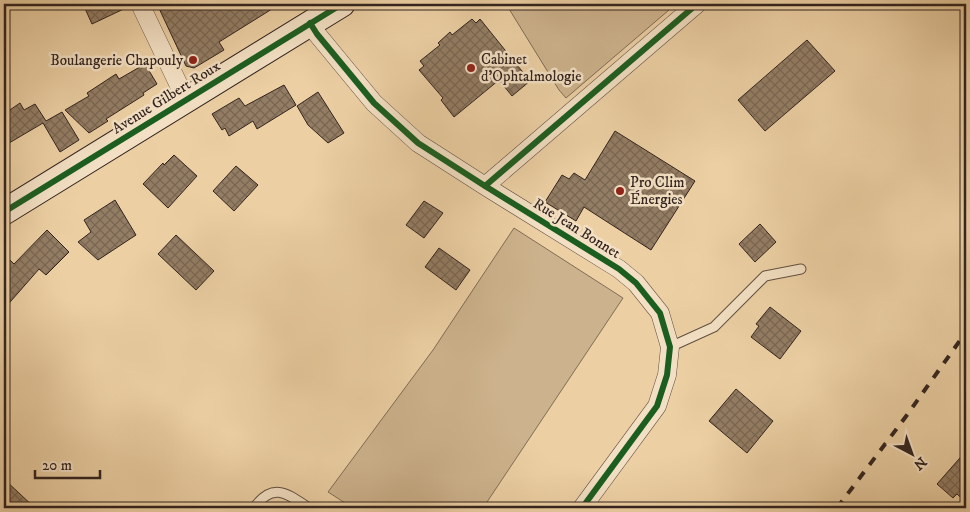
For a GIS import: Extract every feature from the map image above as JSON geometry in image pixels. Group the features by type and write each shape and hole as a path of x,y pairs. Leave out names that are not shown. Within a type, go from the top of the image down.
{"main road":[{"name":"Avenue Gilbert Roux","path":"4,212 342,4"}],"street":[{"path":"140,4 186,100"},
{"path":"484,186 697,4"},
{"name":"Rue Jean Bonnet","path":"310,23 374,102 418,143 619,269 636,283 660,313 670,348 667,376 657,406 582,508"}],"lane":[{"path":"670,348 714,327 765,276 801,269"},
{"path":"254,508 260,499 278,491 288,494 309,508"}],"shaded area":[{"path":"506,4 676,4 566,98 559,90"},
{"path":"514,228 623,298 483,508 353,508 328,492 433,350"}],"building":[{"path":"83,4 129,4 130,6 92,24"},
{"path":"157,4 280,4 219,42 224,50 194,68 186,66"},
{"name":"Cabinet d'Ophtalmologie","path":"472,19 476,23 480,19 530,81 512,96 499,80 454,117 441,100 443,98 419,70 424,66 420,61 440,45 438,43 450,32 452,35"},
{"path":"807,40 835,71 765,131 738,100"},
{"path":"145,64 157,84 89,133 65,110 89,96 87,93 116,74 119,79"},
{"path":"284,85 296,105 257,129 253,121 229,136 225,128 222,130 212,114 239,98 245,106"},
{"path":"318,92 344,133 328,143 308,125 297,106"},
{"path":"20,103 24,110 35,104 46,121 62,112 79,140 60,152 43,123 4,146 4,114"},
{"name":"Pro Clim Énergies","path":"615,131 695,181 651,250 584,207 576,221 545,202 562,175 569,179 574,173 585,180"},
{"path":"174,155 197,176 168,208 143,184 163,163 164,165"},
{"path":"236,166 258,185 234,211 213,191"},
{"path":"115,200 136,235 98,260 78,242 91,232 84,220"},
{"path":"424,201 443,213 424,238 406,225"},
{"path":"760,224 776,242 755,262 739,244"},
{"path":"47,230 69,252 46,275 39,269 4,309 4,254 14,264"},
{"path":"176,235 214,271 196,290 158,254"},
{"path":"439,248 470,270 456,290 425,267"},
{"path":"770,307 801,331 780,359 751,337 759,326 756,324"},
{"path":"736,389 773,421 747,453 709,421"},
{"path":"966,451 966,502 957,494 953,498 937,484"},
{"path":"4,479 35,508 4,508"}],"railway":[{"path":"837,508 966,332"}],"cycle path":[{"path":"4,212 342,4"},
{"path":"485,186 697,4"},
{"path":"310,23 374,103 418,143 619,269 636,283 660,313 670,347 667,375 657,406 582,508"}],"place":[{"name":"Boulangerie Chapouly","path":"193,60"},
{"name":"Cabinet d'Ophtalmologie","path":"471,68"},
{"name":"Pro Clim Énergies","path":"620,191"}]}
